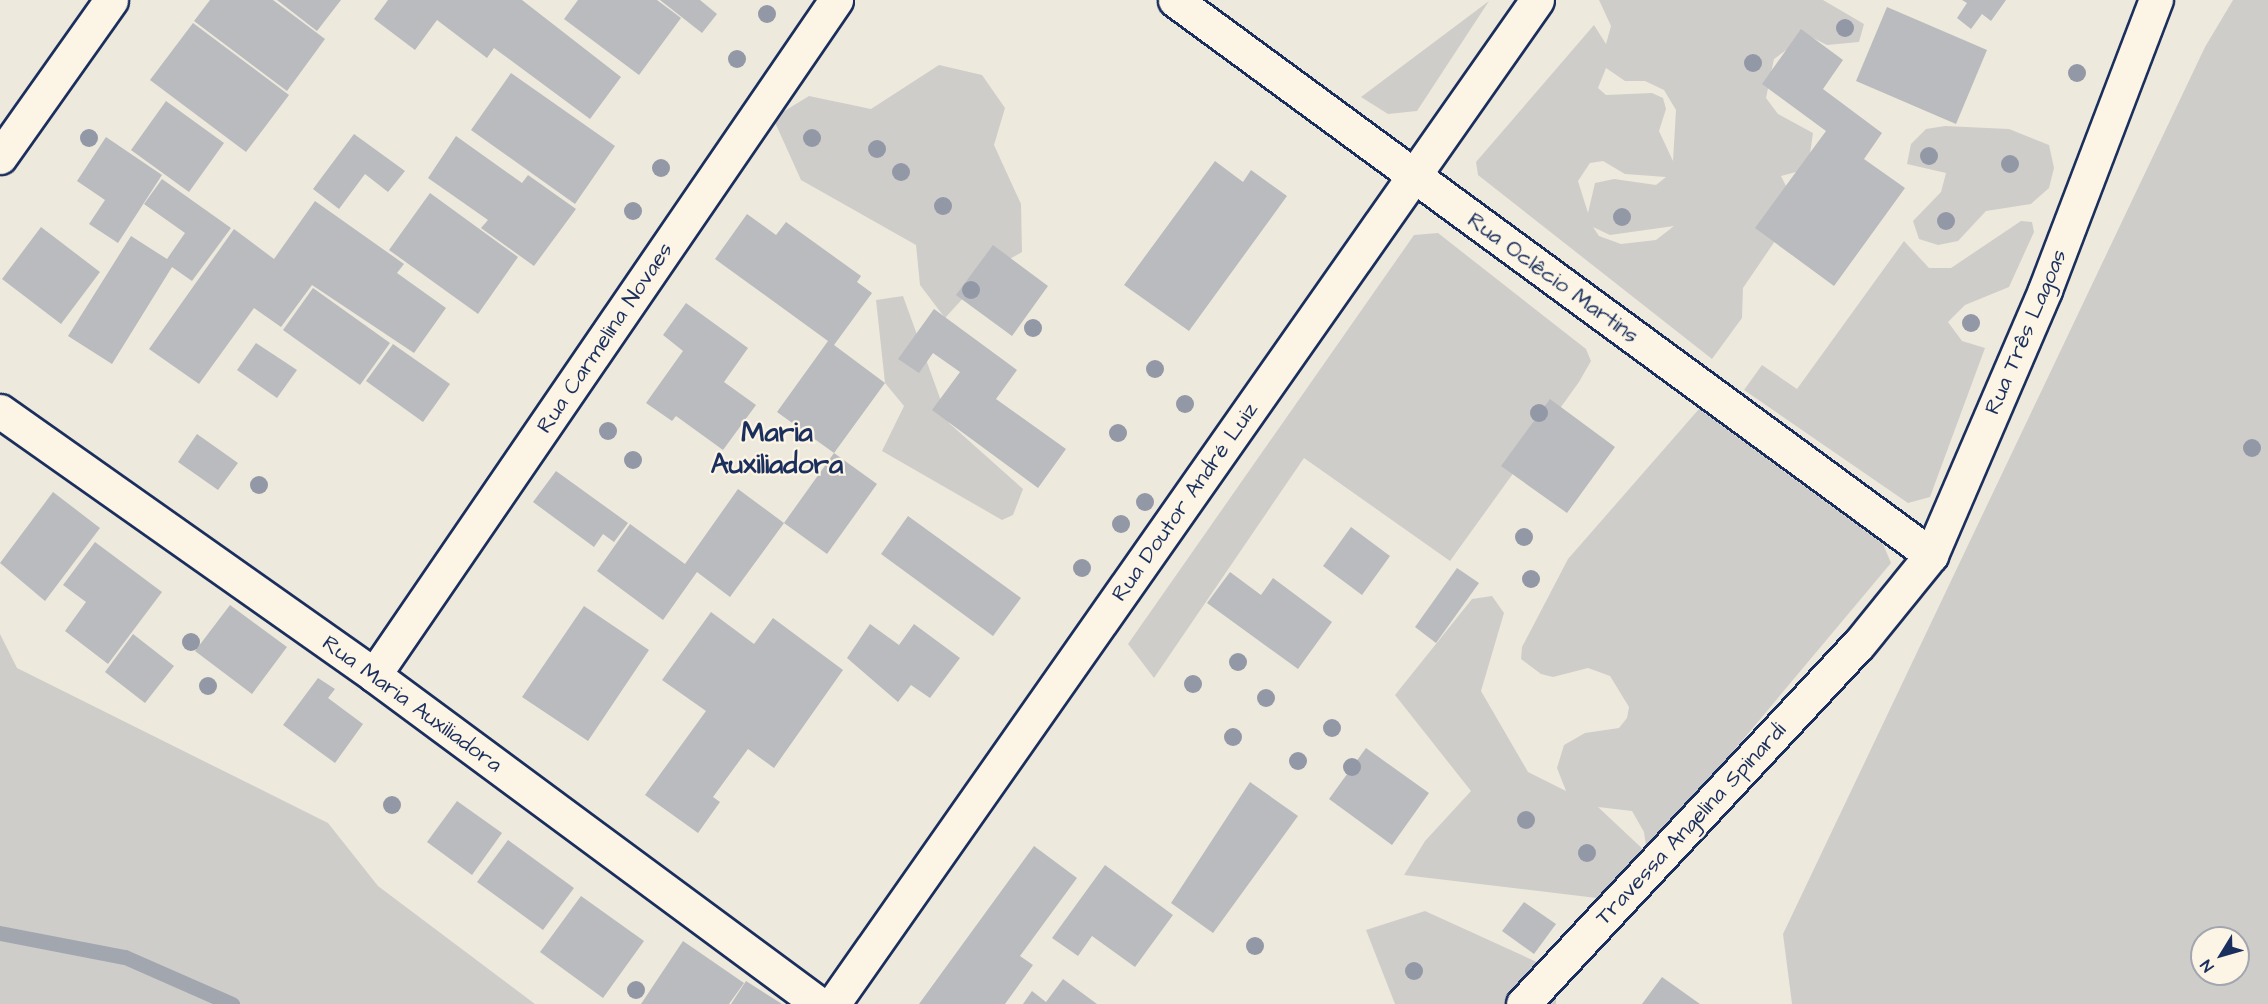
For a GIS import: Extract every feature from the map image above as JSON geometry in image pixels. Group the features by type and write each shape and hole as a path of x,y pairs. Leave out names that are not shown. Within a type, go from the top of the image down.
{"street":[{"path":"0,157 111,0"},
{"name":"Rua Carmelina Novaes","path":"374,675 836,0"},
{"name":"Rua Oclêcio Martins","path":"1175,0 1931,555"},
{"name":"Rua Doutor André Luiz","path":"833,1004 1537,0"},
{"name":"Rua Três Lagoas","path":"1859,644 1931,555 2045,290 2156,0"},
{"name":"Rua Maria Auxiliadora","path":"0,411 374,675 819,1004"},
{"name":"Travessa Angelina Spinardi","path":"1523,1004 1859,644"}],"shaded area":[{"path":"1599,0 1823,0 1864,24 1859,42 1827,45 1807,35 1774,59 1766,98 1778,114 1813,133 1810,154 1800,171 1781,176 1786,186 1775,241 1743,288 1742,318 1712,359 1478,175 1476,162 1594,25 1606,44 1611,26","holes":["1606,68 1625,81 1645,81 1664,90 1676,110 1673,161 1659,131 1666,109 1663,98 1652,93 1606,95 1598,88","1603,161 1625,174 1666,177 1656,185 1614,179 1595,183 1588,213 1578,181 1590,163","1674,226 1656,240 1621,244 1599,236 1593,227 1610,235"]},
{"path":"2233,0 2268,0 2268,1004 1792,1004 1783,934 2205,47"},
{"path":"1489,1 1417,111 1388,114 1361,97"},
{"path":"939,65 982,75 1005,108 994,145 1021,204 1022,252 987,272 945,318 920,285 916,245 801,180 773,118 809,96 871,109"},
{"path":"1945,126 2009,129 2049,145 2054,168 2049,188 2031,204 1986,211 1958,241 1938,245 1919,239 1913,221 1941,192 1946,173 1907,164 1911,144 1926,129"},
{"path":"2021,221 2032,222 2034,232 2009,287 1965,305 1948,322 1962,341 1985,348 1930,497 1908,503 1744,390 1762,365 1797,389 1904,241 1929,268 1951,268"},
{"path":"1438,233 1586,349 1591,361 1579,382 1450,561 1304,458 1154,678 1128,644 1414,235"},
{"path":"903,296 949,423 1023,489 1013,515 1002,520 882,451 904,406 885,383 876,300"},
{"path":"1699,409 1883,544 1891,563 1648,853 1630,902 1404,875 1425,841 1471,791 1395,695 1472,599 1492,596 1504,613 1481,691 1528,772 1566,791 1557,768 1564,745 1585,733 1619,728 1627,718 1629,707 1610,676 1588,668 1553,677 1541,674 1521,659 1522,647 1568,559","holes":["1598,807 1632,811 1644,832 1647,853"]},
{"path":"0,634 17,668 328,823 378,886 535,1004 0,1004"},
{"path":"1425,911 1539,963 1555,979 1556,1004 1395,1004 1366,930"}],"building":[{"path":"210,0 273,0 325,39 287,91 194,21"},
{"path":"277,0 341,0 317,31"},
{"path":"388,0 522,0 621,77 590,119 494,48 487,58 437,20 415,50 374,19"},
{"path":"578,0 657,0 681,18 639,75 564,19"},
{"path":"660,0 700,0 717,14 702,33"},
{"path":"1962,0 2006,0 1991,21 1982,14 1971,29 1957,18 1967,3"},
{"path":"1887,7 1987,50 1956,124 1856,81"},
{"path":"193,23 289,95 246,152 150,80"},
{"path":"1801,29 1843,60 1823,89 1882,133 1864,159 1905,188 1834,286 1755,228 1826,131 1762,84"},
{"path":"511,73 615,146 575,204 471,130"},
{"path":"166,101 224,143 189,192 131,150"},
{"path":"354,134 405,171 388,192 365,174 339,209 313,189"},
{"path":"456,136 522,183 528,175 576,209 534,266 481,228 488,220 428,178"},
{"path":"106,137 162,175 118,243 89,224 105,200 77,181"},
{"path":"1215,161 1243,182 1251,170 1287,196 1189,331 1124,285"},
{"path":"162,179 231,228 192,281 172,267 112,364 68,336 131,236 167,259 185,233 144,204"},
{"path":"430,193 518,257 478,314 389,250"},
{"path":"315,201 404,264 397,273 446,308 414,353 312,285 281,327 254,308 199,384 149,349 234,229 274,259"},
{"path":"747,214 776,235 786,222 861,276 857,282 872,293 834,345 885,383 834,453 777,412 828,341 715,259"},
{"path":"41,227 100,272 61,324 2,279"},
{"path":"993,245 1048,286 1012,336 956,295"},
{"path":"313,288 390,343 360,385 283,330"},
{"path":"686,303 748,348 724,382 756,405 723,450 676,416 672,421 646,403 683,351 663,335"},
{"path":"934,309 1017,370 996,399 1066,449 1038,488 932,410 960,372 933,353 919,373 898,359"},
{"path":"256,343 297,370 277,398 237,370"},
{"path":"393,344 450,384 423,422 366,381"},
{"path":"1550,399 1615,447 1567,513 1501,466"},
{"path":"197,434 238,463 218,490 178,462"},
{"path":"834,453 877,484 827,554 784,523"},
{"path":"556,471 628,523 614,542 603,534 594,547 533,502"},
{"path":"738,489 784,523 730,597 697,572 663,620 597,571 630,524 685,564"},
{"path":"53,492 100,528 45,601 0,563"},
{"path":"908,516 1021,598 993,636 881,554"},
{"path":"1351,527 1390,556 1362,595 1323,566"},
{"path":"95,542 162,592 108,664 65,631 86,602 63,585"},
{"path":"1457,568 1479,583 1436,643 1415,627"},
{"path":"1230,572 1261,595 1273,578 1332,622 1298,669 1207,603"},
{"path":"230,605 287,647 252,694 195,651"},
{"path":"584,606 649,650 588,741 522,697"},
{"path":"711,612 754,644 773,618 843,670 774,768 748,749 713,797 720,802 698,833 645,795 706,711 662,680"},
{"path":"870,624 899,645 914,624 960,658 930,698 911,685 898,702 847,658"},
{"path":"133,634 174,666 145,703 105,672"},
{"path":"318,678 335,689 328,698 363,724 335,763 283,725"},
{"path":"1366,748 1429,793 1392,845 1329,799"},
{"path":"1250,782 1298,816 1213,933 1171,903"},
{"path":"457,801 502,833 472,875 427,842"},
{"path":"508,840 574,888 543,930 477,882"},
{"path":"1034,846 1077,878 1020,956 1033,965 1005,1004 919,1004"},
{"path":"1105,865 1173,915 1135,967 1092,936 1078,956 1052,938"},
{"path":"581,896 644,941 603,998 540,952"},
{"path":"1524,902 1556,924 1534,954 1502,931"},
{"path":"683,941 744,983 729,1004 641,1004"},
{"path":"1662,977 1700,1004 1642,1004"},
{"path":"1063,979 1097,1004 1023,1004 1032,991 1046,1002"},
{"path":"746,981 782,1004 731,1004"}],"waterway":[{"path":"0,933 125,957 232,1004"}],"district":[{"name":"Maria Auxiliadora","path":"777,449"}]}
